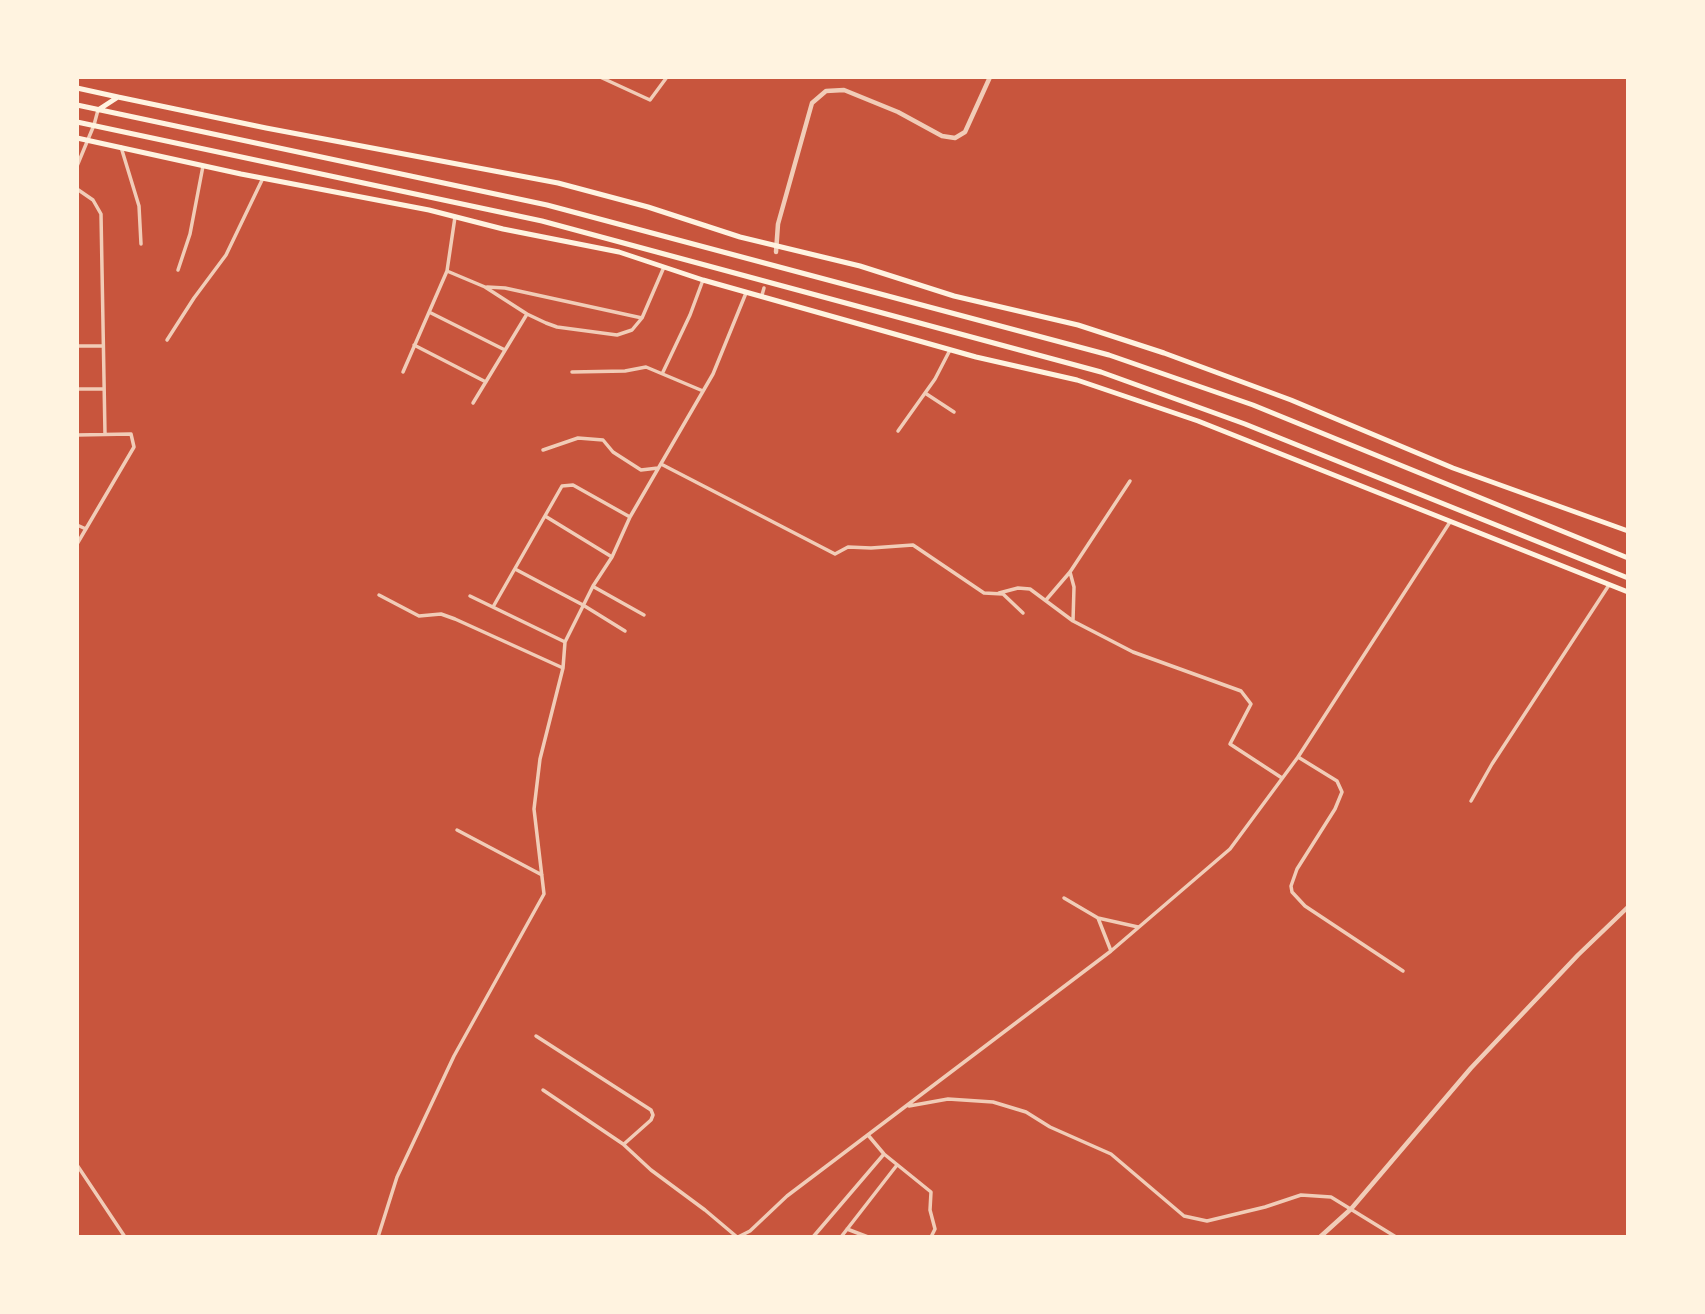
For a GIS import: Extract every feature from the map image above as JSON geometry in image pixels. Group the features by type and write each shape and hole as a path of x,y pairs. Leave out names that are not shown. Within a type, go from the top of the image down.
{"highway":[{"path":"77,88 266,128 389,149 558,183 648,207 775,249 860,266 954,296 1090,329 1291,400 1452,468 1628,531"},
{"path":"98,110 118,97"},
{"path":"77,106 547,205 781,265 1109,355 1253,405 1628,558"},
{"path":"77,122 542,220 1101,372 1245,424 1628,578"},
{"path":"77,138 619,252 703,280 747,292 763,292 950,350 1077,380 1198,421 1628,592"},
{"path":"1401,465 1408,449"}],"street":[{"path":"600,77 650,100 667,77"},
{"path":"775,249 791,172 812,103 826,91 844,90 898,112 942,136 955,138 965,132 990,77"},
{"path":"77,166 98,110"},
{"path":"121,147 139,206 141,244"},
{"path":"178,270 190,234 204,166"},
{"path":"167,340 226,255 263,178"},
{"path":"77,189 93,200 101,214 105,434"},
{"path":"403,372 447,271 455,217"},
{"path":"447,271 485,287 527,314 557,327 617,335 632,330 642,318 664,267"},
{"path":"663,372 703,280"},
{"path":"485,287 505,288 642,318"},
{"path":"378,1237 397,1177 454,1056 544,894 534,809 540,759 563,668 565,642 593,586 612,557 630,517 713,374 747,292"},
{"path":"429,312 505,350"},
{"path":"472,403 527,314"},
{"path":"414,345 485,382"},
{"path":"77,346 103,346"},
{"path":"898,431 925,393 950,350"},
{"path":"572,372 625,371 646,367 704,391"},
{"path":"77,389 104,389"},
{"path":"925,393 954,412"},
{"path":"77,435 131,434 134,447 77,544"},
{"path":"543,450 578,438 603,440 613,452 642,470 659,466 835,554 848,547 913,545 984,593 1003,594 1023,613"},
{"path":"1046,600 1070,572 1130,481"},
{"path":"493,607 562,486 573,485 630,517"},
{"path":"545,516 612,557"},
{"path":"543,1090 623,1144 651,1170 737,1237 750,1231 787,1196 1111,951 1230,849 1298,757 1450,522"},
{"path":"77,524 86,529"},
{"path":"515,569 625,631"},
{"path":"1070,572 1074,587 1073,621"},
{"path":"1472,801 1492,764 1609,585"},
{"path":"593,586 644,615"},
{"path":"997,593 1018,588 1030,589 1073,621 1133,653 1241,691 1251,704 1230,744 1282,778"},
{"path":"379,595 419,616 441,614 455,619 563,668"},
{"path":"470,596 565,642"},
{"path":"1298,757 1337,781 1342,792 1335,809 1297,869 1291,886 1292,892 1305,906 1403,971"},
{"path":"457,830 542,875"},
{"path":"1064,898 1098,918 1138,928"},
{"path":"1320,1237 1351,1209 1471,1068 1578,955 1628,907"},
{"path":"1098,918 1111,951"},
{"path":"536,1037 651,1110 651,1120 623,1144"},
{"path":"907,1106 948,1099 993,1102 1026,1112 1050,1127 1111,1154 1184,1216 1207,1221 1301,1195 1331,1197 1396,1237"},
{"path":"868,1135 884,1154 931,1192 930,1210 935,1229 931,1237"},
{"path":"813,1237 884,1154"},
{"path":"77,1165 125,1237"},
{"path":"841,1237 897,1165"},
{"path":"847,1229 868,1237"}]}
